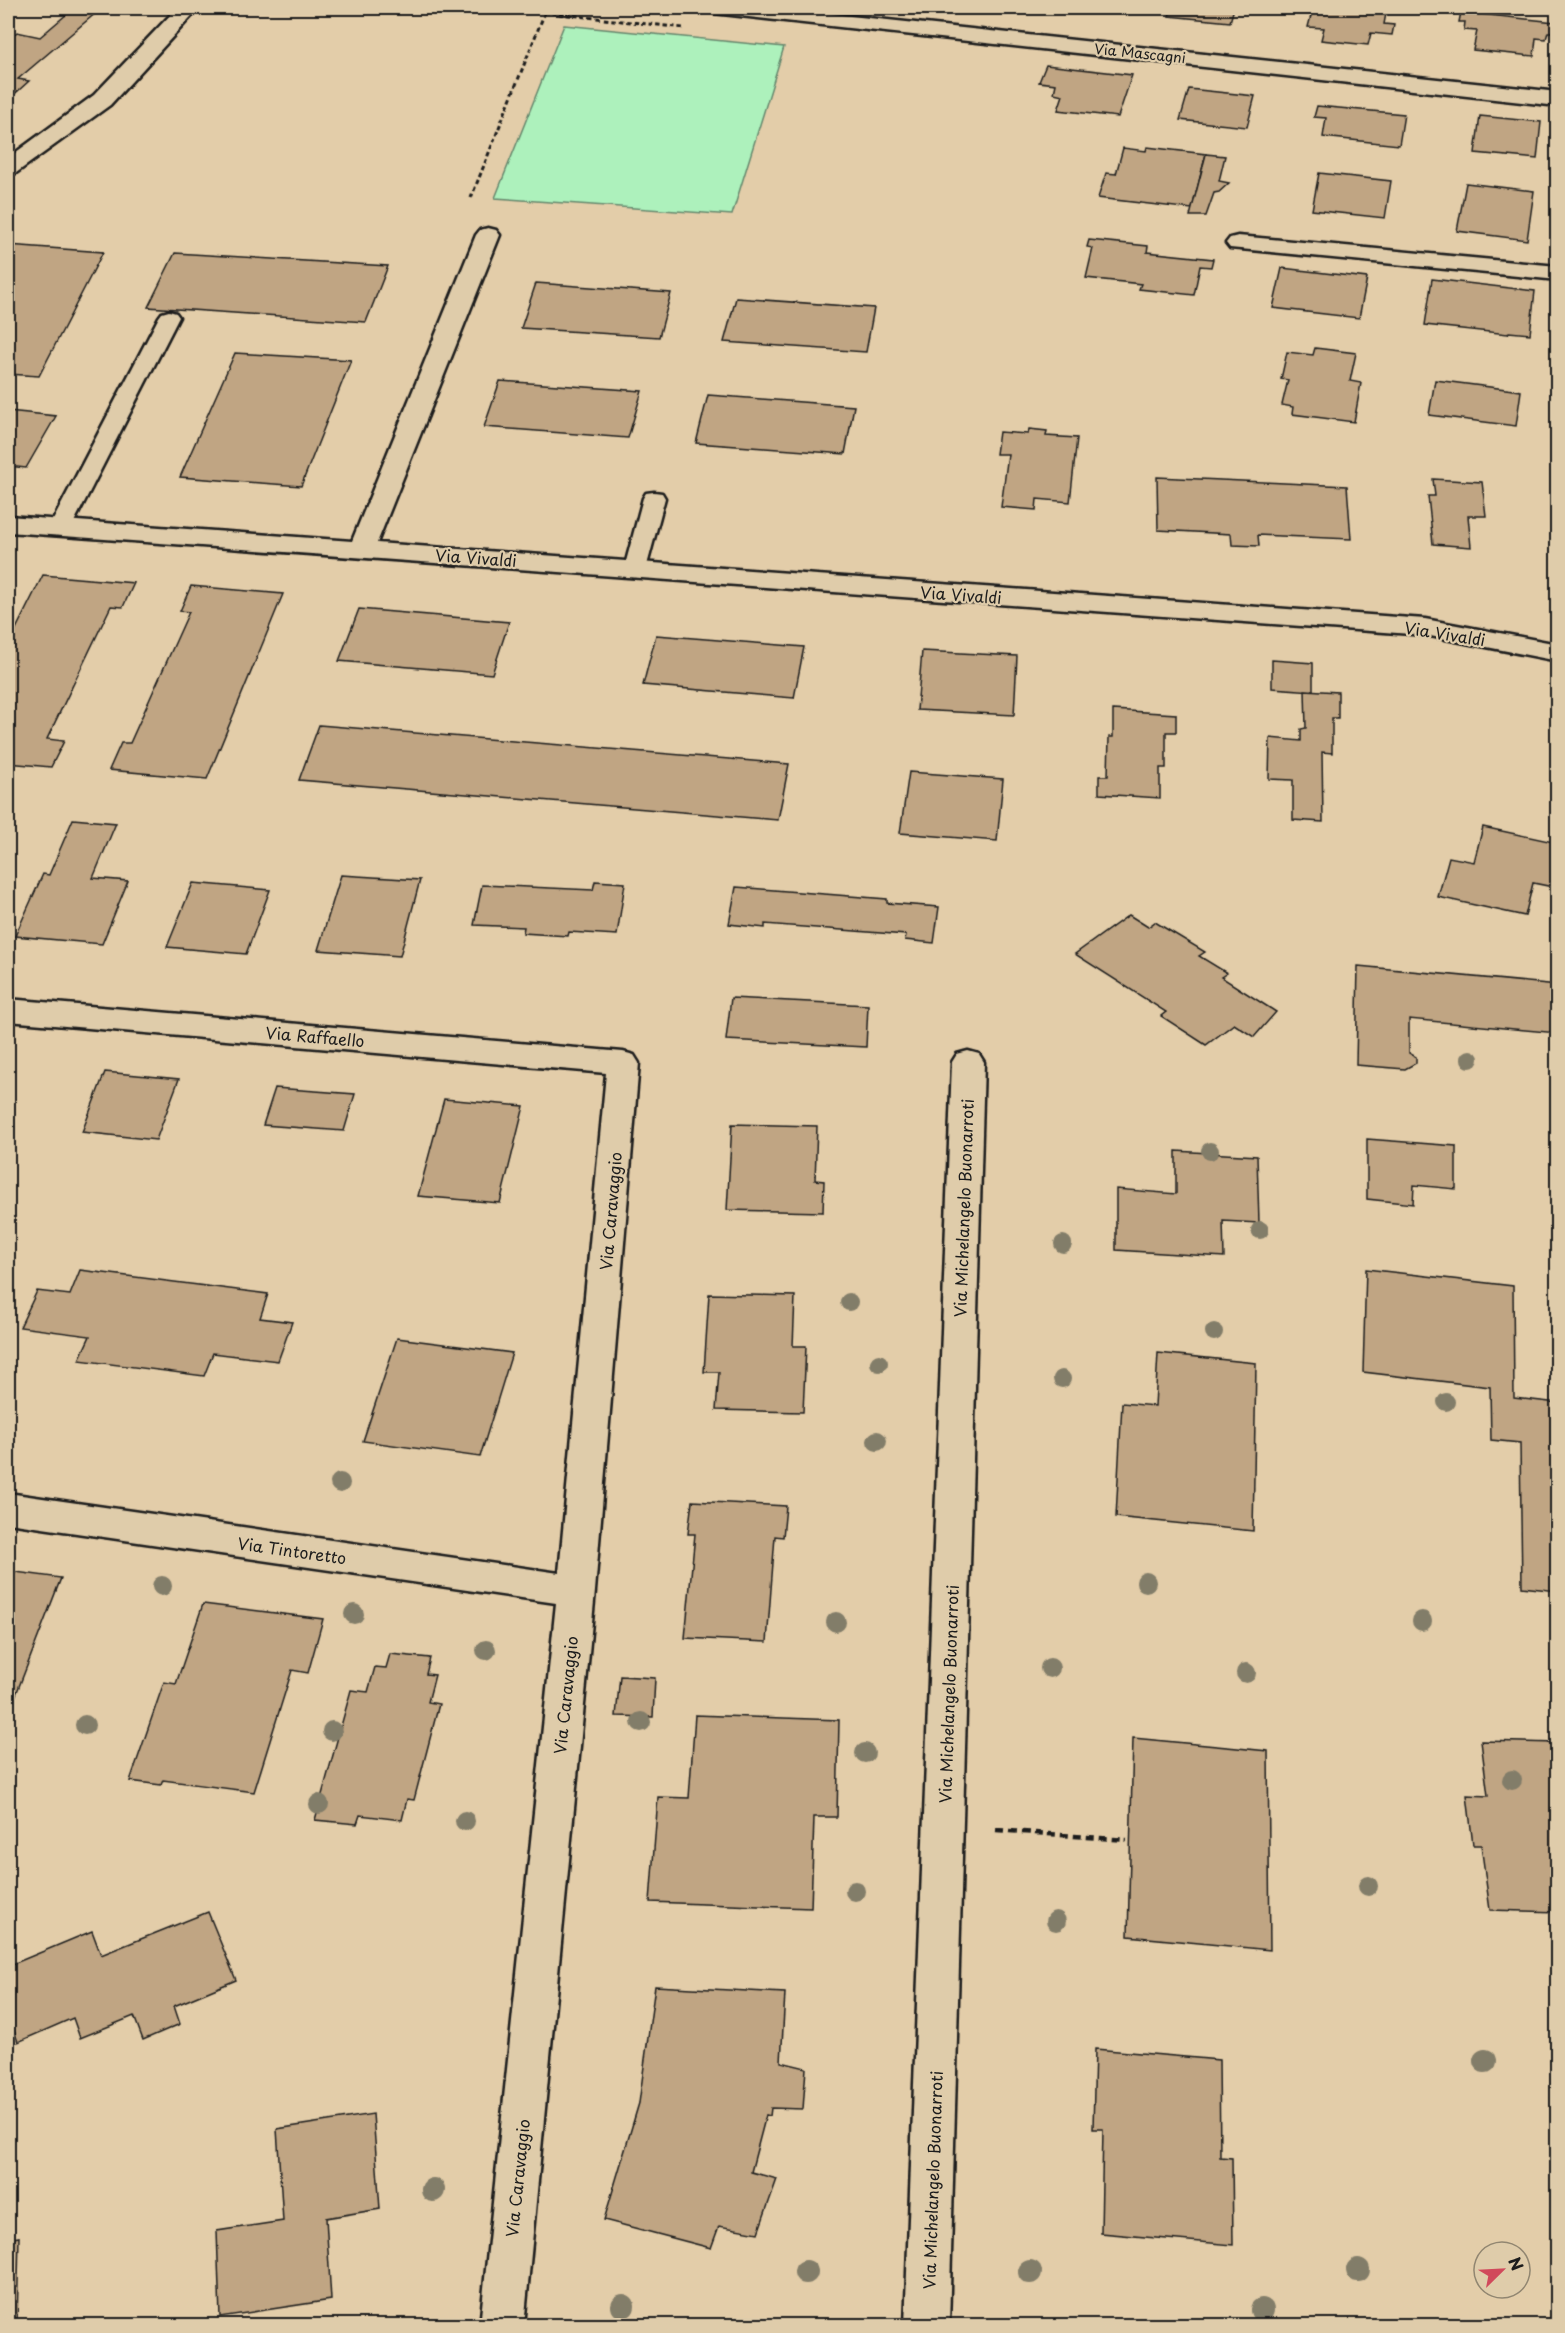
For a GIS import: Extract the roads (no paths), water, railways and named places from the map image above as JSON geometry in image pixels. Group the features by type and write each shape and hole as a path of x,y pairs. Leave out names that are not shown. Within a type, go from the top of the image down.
{"street":[{"path":"8,168 102,100 188,8"},
{"name":"Via Mascagni","path":"722,8 1557,99"},
{"path":"362,548 488,235"},
{"path":"1238,243 1557,273"},
{"name":"Via Vivaldi","path":"8,524 1425,627 1557,653"},
{"name":"Via Raffaello","path":"8,1010 623,1063"},
{"name":"Via Michelangelo Buonarroti","path":"927,2325 968,1062"},
{"name":"Via Caravaggio","path":"502,2325 576,1591 623,1063"},
{"name":"Via Tintoretto","path":"8,1508 576,1591"}],"lane":[{"path":"60,528 169,317"},
{"path":"635,569 654,498"}]}
